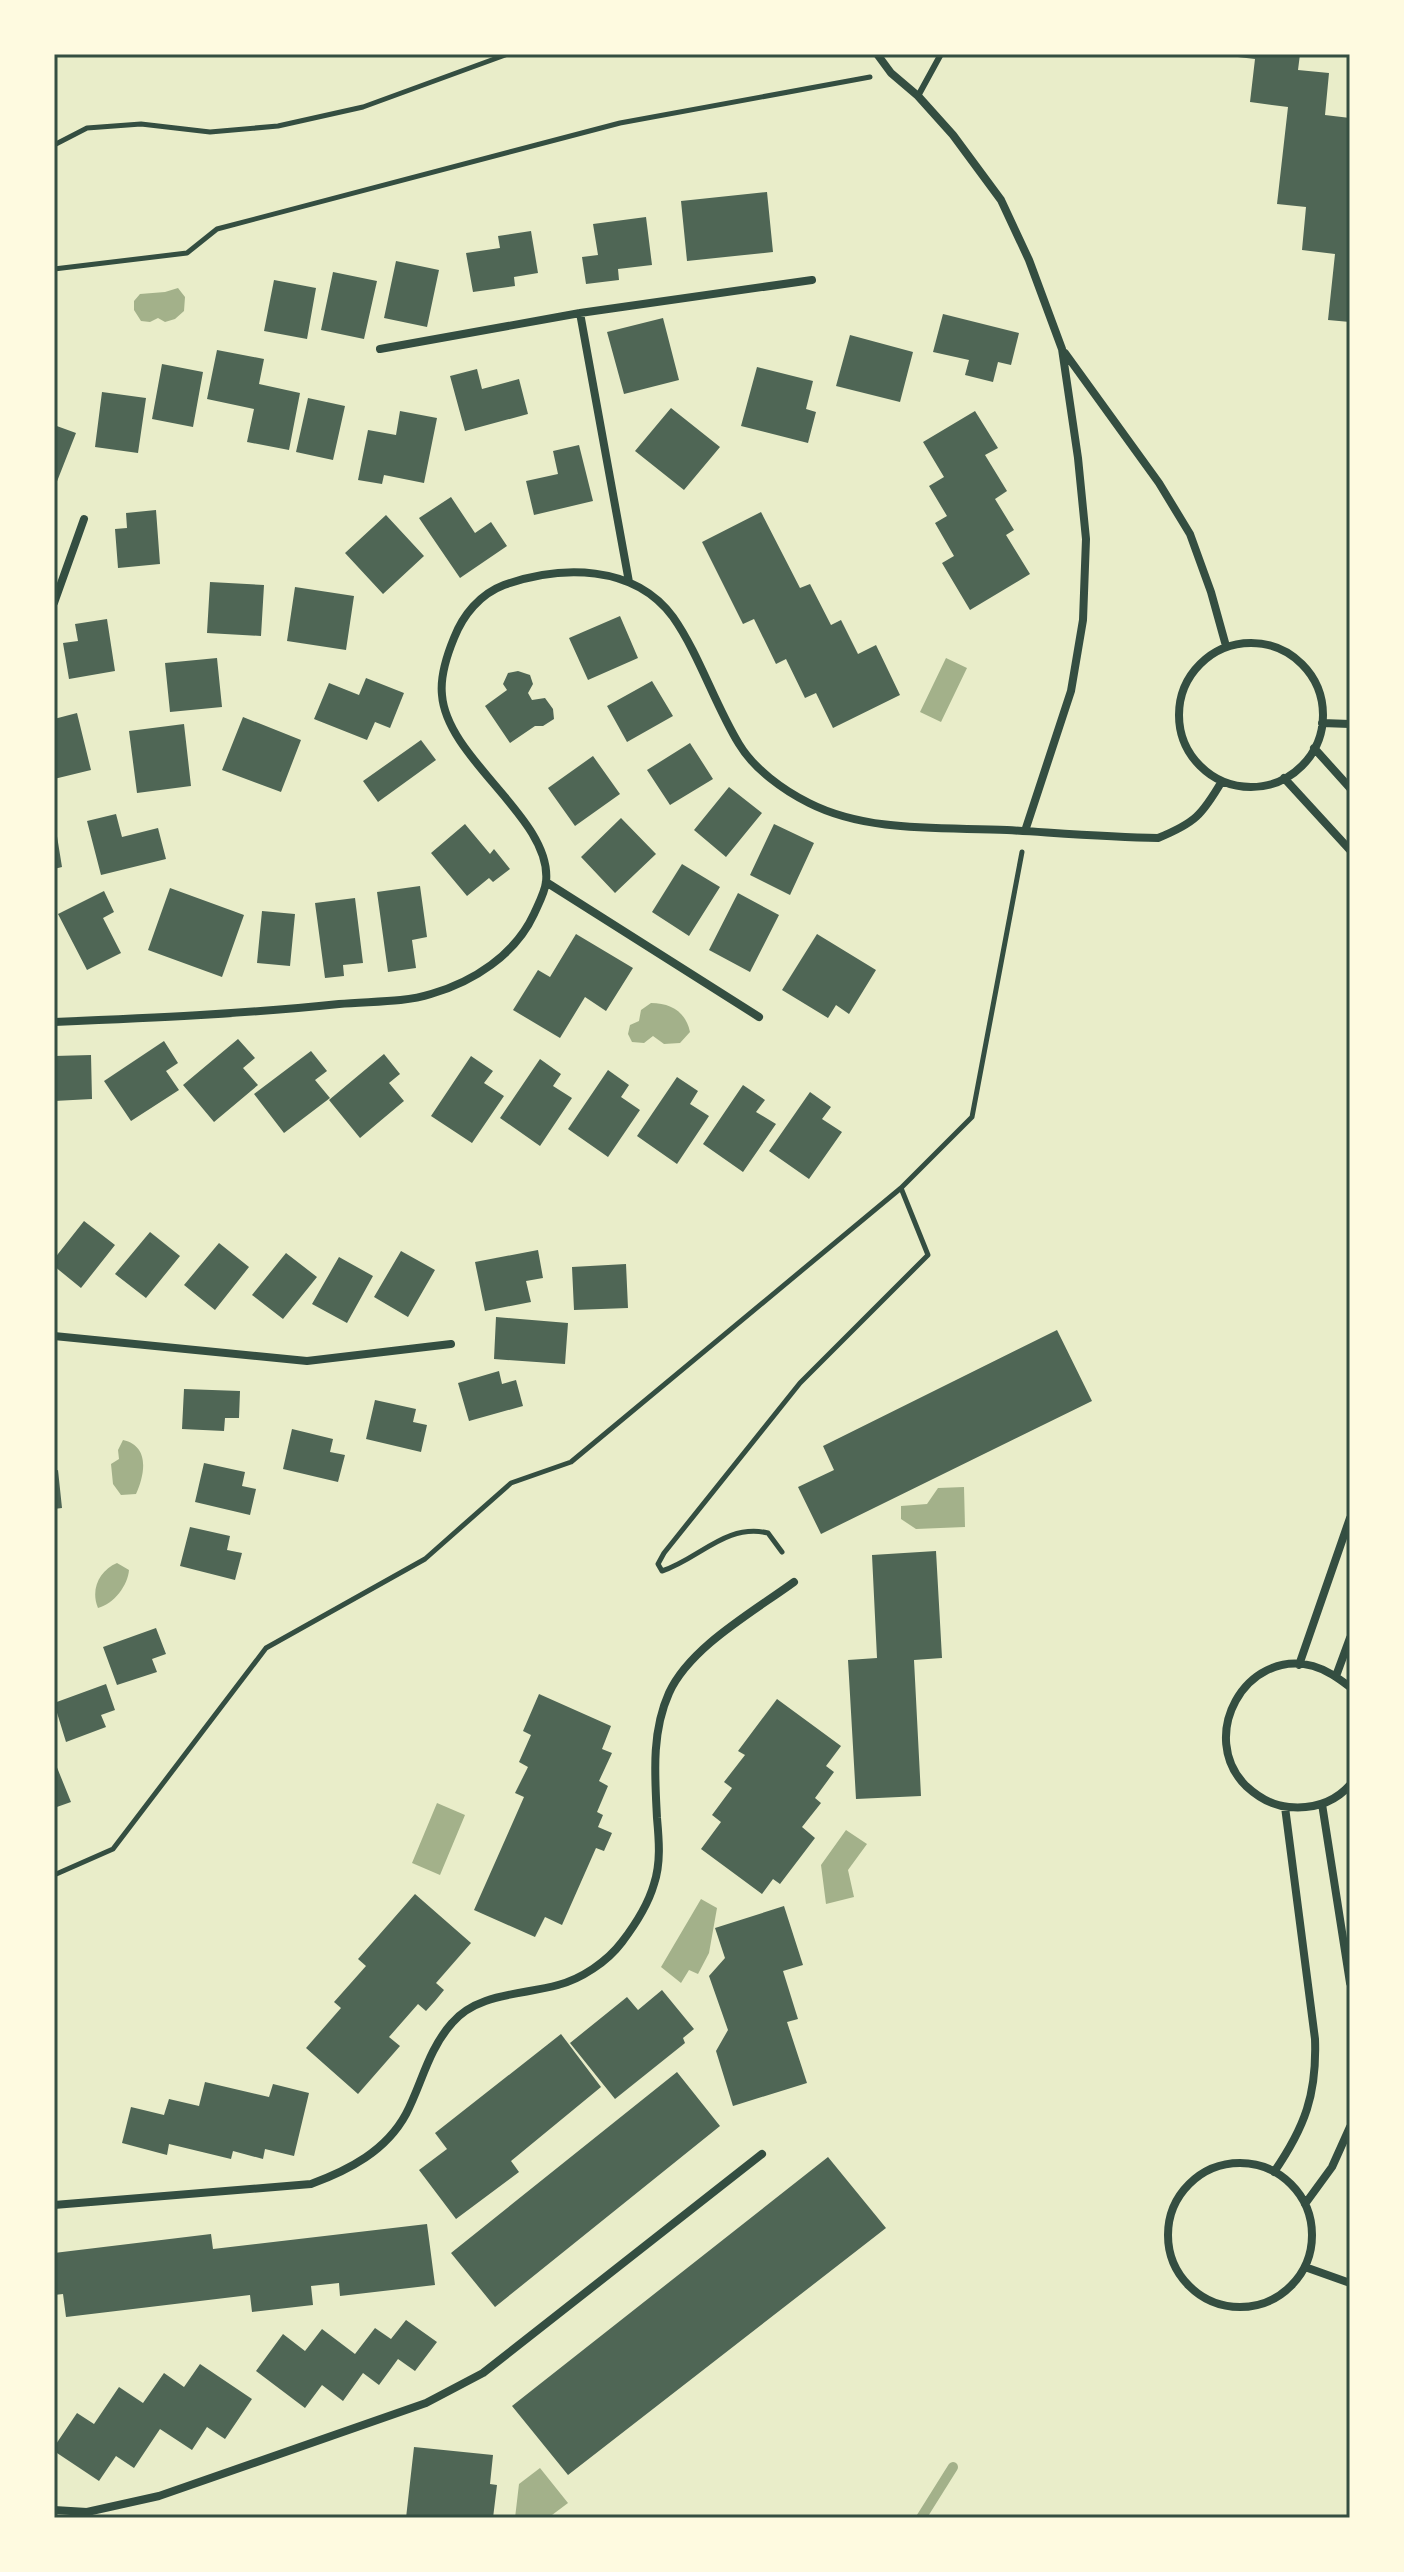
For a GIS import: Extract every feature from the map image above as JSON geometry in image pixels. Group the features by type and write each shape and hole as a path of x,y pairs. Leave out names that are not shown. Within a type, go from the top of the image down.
{"street":[{"path":"877,54 891,73 918,96 953,135 1001,200 1029,260 1062,349 1086,539 1083,620 1071,691 1025,831"},
{"path":"380,349 580,313 812,280"},
{"path":"580,313 629,582"},
{"path":"1062,349 1159,483 1190,534 1226,646"},
{"path":"54,603 84,519"},
{"path":"54,1022 255,1013 429,995 474,977 508,952 533,918 546,882 542,854 521,818 449,724 441,694 447,657 459,625 473,605 496,588 532,575 601,573 629,582 654,597 674,619 741,748 773,780 808,802 846,818 902,825 1158,838 1188,826 1207,806 1222,781"},
{"path":"1248,642 1271,645 1292,655 1309,671 1319,691 1322,723 1320,736 1310,757 1294,773 1272,785 1246,788 1222,781 1201,768 1185,748 1178,724 1179,699 1189,676 1206,657 1226,646 1248,642"},
{"path":"1322,723 1350,724"},
{"path":"1314,748 1350,788"},
{"path":"1284,778 1350,850"},
{"path":"546,882 759,1017"},
{"path":"54,1336 307,1361 451,1344"},
{"path":"1299,1665 1350,1518"},
{"path":"54,2205 311,2184 346,2171 389,2137 405,2115 434,2047 458,2015 482,2001 561,1985 593,1969 620,1945 639,1917 655,1884 659,1852 654,1762 660,1720 669,1691 698,1653 794,1582"},
{"path":"1336,1676 1350,1638"},
{"path":"1349,1788 1322,1804 1304,1808 1285,1807 1256,1795 1238,1778 1228,1756 1225,1731 1231,1706 1245,1686 1266,1671 1287,1664 1310,1665 1336,1676 1350,1687"},
{"path":"1322,1804 1350,1983"},
{"path":"1274,2172 1294,2144 1307,2114 1316,2073 1315,2039 1285,1807"},
{"path":"1305,2204 1332,2167 1350,2127"},
{"path":"54,2510 87,2512 159,2496 426,2403 483,2373 762,2154"},
{"path":"1237,2162 1262,2166 1284,2177 1302,2196 1305,2204 1311,2219 1313,2244 1305,2267 1290,2288 1269,2302 1246,2308 1223,2306 1202,2298 1185,2283 1173,2263 1167,2241 1169,2218 1178,2197 1192,2179 1212,2168 1237,2162"},
{"path":"1305,2267 1350,2283"}],"lane":[{"path":"918,96 941,54"}],"path":[{"path":"54,145 87,128 141,124 210,132 278,126 363,107 508,54"},
{"path":"54,269 187,253 217,229 620,123 891,73"},
{"path":"54,1875 113,1849 266,1648 425,1559 511,1483 571,1462 901,1188 972,1117 1025,831"},
{"path":"782,1552 768,1533 752,1529 733,1533 674,1567 662,1571 658,1564 800,1383 928,1255 901,1188"}],"shaded area":[{"path":"178,288 185,297 184,311 175,319 165,322 158,318 150,322 141,321 134,310 134,301 140,294"},
{"path":"946,658 967,668 941,722 920,712"},
{"path":"651,1003 671,1007 685,1019 690,1032 680,1043 664,1044 653,1036 644,1043 632,1042 628,1034 630,1025 639,1021 641,1010"},
{"path":"123,1440 138,1448 143,1462 142,1478 136,1494 121,1495 113,1484 111,1464 119,1459 118,1450"},
{"path":"964,1487 965,1527 916,1529 901,1519 901,1506 927,1504 938,1488"},
{"path":"117,1563 129,1570 126,1582 115,1598 98,1608 95,1594 98,1581 106,1570"},
{"path":"437,1803 465,1815 440,1875 412,1863"},
{"path":"846,1830 867,1844 848,1870 854,1897 826,1904 821,1865"},
{"path":"701,1899 717,1908 709,1953 698,1974 689,1970 681,1983 661,1967"},
{"path":"540,2468 568,2503 548,2518 515,2518 519,2484"}],"building":[{"path":"1230,54 1300,54 1298,70 1329,73 1325,115 1350,118 1350,322 1328,320 1335,254 1302,250 1306,207 1277,204 1288,107 1250,102 1255,59"},
{"path":"767,192 773,252 687,261 681,201"},
{"path":"646,217 652,265 618,269 619,280 586,284 582,257 598,255 593,224"},
{"path":"531,231 538,273 514,277 515,286 473,292 466,253 500,248 498,236"},
{"path":"396,261 439,270 427,327 384,318"},
{"path":"333,272 377,281 364,339 321,330"},
{"path":"274,280 316,288 307,339 264,331"},
{"path":"943,314 1019,333 1011,365 998,362 993,382 965,375 969,360 933,352"},
{"path":"663,318 679,380 624,394 607,332"},
{"path":"850,335 913,352 900,402 836,386"},
{"path":"217,350 264,359 259,384 300,393 289,450 247,442 254,409 207,399"},
{"path":"162,364 203,372 193,427 152,419"},
{"path":"757,367 813,381 806,409 816,412 808,443 741,426"},
{"path":"477,369 482,389 519,379 528,414 465,431 450,376"},
{"path":"102,392 146,398 138,453 95,447"},
{"path":"308,398 345,406 333,460 296,452"},
{"path":"671,408 720,447 684,490 635,451"},
{"path":"400,411 437,418 424,483 384,475 382,484 358,480 368,430 396,435"},
{"path":"975,411 998,448 985,455 1007,491 995,499 1014,530 1006,535 1030,574 970,610 942,563 954,556 935,523 947,516 929,486 944,477 923,442"},
{"path":"54,425 76,433 56,484 54,483"},
{"path":"579,445 593,501 534,515 526,481 558,474 553,451"},
{"path":"451,497 475,533 491,522 507,546 460,578 419,518"},
{"path":"156,510 160,564 118,568 115,529 127,528 126,513"},
{"path":"761,512 800,588 810,584 831,625 841,620 858,654 876,645 900,695 833,728 816,693 805,698 786,659 776,664 754,619 743,624 702,542"},
{"path":"386,515 424,556 383,594 345,553"},
{"path":"210,582 264,585 261,636 207,633"},
{"path":"295,587 354,596 346,650 287,641"},
{"path":"620,616 638,658 588,680 569,638"},
{"path":"107,619 115,671 69,679 63,643 78,641 75,624"},
{"path":"217,658 222,707 170,712 165,663"},
{"path":"518,671 530,675 533,684 528,693 532,700 545,698 553,709 554,719 543,726 535,726 510,743 485,706 507,690 503,684 508,673"},
{"path":"366,678 404,693 390,728 375,722 367,740 314,719 329,683 359,695"},
{"path":"652,681 673,716 627,742 607,706"},
{"path":"77,713 91,770 54,779 54,719"},
{"path":"243,717 301,740 281,792 222,770"},
{"path":"184,724 191,786 137,793 129,731"},
{"path":"421,740 436,760 378,802 363,781"},
{"path":"690,743 713,779 670,805 647,770"},
{"path":"593,756 620,794 575,826 548,788"},
{"path":"729,787 762,813 726,857 694,830"},
{"path":"116,814 122,837 158,828 166,859 101,875 87,821"},
{"path":"621,818 656,854 615,893 581,857"},
{"path":"465,824 490,854 494,849 510,869 493,882 489,878 467,896 431,853"},
{"path":"774,824 814,843 790,895 750,875"},
{"path":"54,831 62,867 54,869"},
{"path":"682,864 720,887 689,936 652,912"},
{"path":"420,886 427,937 412,940 416,968 388,972 377,892"},
{"path":"170,888 244,915 222,977 148,950"},
{"path":"104,891 114,912 103,918 121,953 87,970 58,914"},
{"path":"738,893 779,915 750,972 709,950"},
{"path":"355,898 363,963 343,965 344,976 325,978 315,903"},
{"path":"262,911 295,914 290,966 257,963"},
{"path":"576,934 633,968 606,1011 585,997 560,1038 513,1010 538,970 550,977"},
{"path":"817,934 876,970 849,1014 836,1005 828,1018 782,990"},
{"path":"238,1039 255,1058 243,1068 258,1085 214,1122 183,1085"},
{"path":"164,1041 178,1063 166,1071 179,1090 131,1121 104,1081"},
{"path":"311,1051 327,1071 315,1080 330,1098 284,1133 254,1094"},
{"path":"384,1054 400,1074 389,1083 404,1101 360,1138 329,1100"},
{"path":"91,1055 92,1099 54,1101 54,1056"},
{"path":"471,1056 493,1071 484,1083 504,1096 472,1143 431,1116"},
{"path":"540,1059 561,1074 553,1086 572,1098 540,1146 500,1118"},
{"path":"608,1070 629,1085 621,1097 640,1110 608,1157 568,1129"},
{"path":"677,1077 698,1091 690,1104 709,1116 677,1164 637,1136"},
{"path":"743,1085 765,1100 756,1112 776,1124 743,1172 703,1144"},
{"path":"810,1092 831,1107 822,1119 842,1132 809,1179 769,1151"},
{"path":"84,1221 115,1245 81,1288 54,1266 54,1259"},
{"path":"150,1232 180,1256 146,1298 115,1274"},
{"path":"219,1243 249,1267 215,1310 184,1285"},
{"path":"538,1250 543,1278 526,1281 531,1302 485,1311 475,1262"},
{"path":"401,1251 435,1270 408,1317 374,1297"},
{"path":"286,1253 317,1277 283,1319 252,1295"},
{"path":"339,1257 373,1276 347,1323 312,1304"},
{"path":"626,1264 628,1308 574,1310 572,1267"},
{"path":"496,1317 568,1323 565,1364 494,1359"},
{"path":"1057,1330 1092,1401 821,1534 798,1487 834,1470 823,1446"},
{"path":"499,1371 502,1384 516,1380 523,1406 469,1421 458,1383"},
{"path":"184,1389 240,1391 239,1418 225,1418 224,1431 182,1429"},
{"path":"375,1400 416,1409 413,1422 427,1425 421,1452 366,1439"},
{"path":"292,1429 333,1439 330,1452 345,1455 338,1482 283,1469"},
{"path":"204,1463 245,1472 242,1486 256,1489 250,1515 195,1502"},
{"path":"58,1470 62,1508 54,1509 54,1471"},
{"path":"190,1527 230,1536 227,1550 242,1553 235,1580 180,1566"},
{"path":"936,1551 942,1658 914,1660 921,1796 856,1799 848,1660 877,1658 872,1555"},
{"path":"156,1628 166,1654 152,1659 157,1672 117,1685 103,1647"},
{"path":"106,1684 115,1710 101,1715 106,1727 66,1742 54,1703"},
{"path":"539,1694 611,1726 602,1749 612,1753 599,1781 608,1786 597,1812 603,1815 598,1827 612,1833 604,1851 596,1848 562,1925 545,1917 535,1937 474,1910 524,1797 515,1793 528,1767 519,1762 531,1735 523,1731"},
{"path":"777,1699 841,1746 826,1766 834,1772 815,1798 821,1803 802,1827 815,1838 780,1884 773,1879 762,1894 701,1849 721,1822 712,1815 732,1788 724,1782 745,1755 738,1751"},
{"path":"54,1760 71,1802 54,1808"},
{"path":"415,1894 471,1943 436,1983 444,1990 435,2001 426,2011 418,2004 389,2037 400,2046 358,2094 306,2048 341,2008 334,2002 366,1966 358,1959"},
{"path":"784,1906 803,1965 783,1971 798,2019 787,2022 807,2083 733,2106 716,2051 728,2030 709,1976 725,1958 715,1928"},
{"path":"662,1990 694,2029 683,2038 685,2043 615,2099 570,2043 627,1997 638,2010"},
{"path":"561,2034 601,2087 511,2161 519,2172 456,2219 419,2170 447,2149 435,2133"},
{"path":"677,2072 720,2126 495,2307 451,2253"},
{"path":"205,2082 269,2097 273,2084 309,2093 294,2156 265,2149 263,2159 233,2151 231,2159 169,2144 167,2155 122,2143 131,2107 164,2115 169,2099 199,2106"},
{"path":"828,2157 886,2228 568,2475 512,2406"},
{"path":"427,2224 435,2285 340,2296 339,2283 311,2286 313,2305 252,2312 250,2295 66,2317 63,2294 54,2295 54,2253 211,2234 213,2249"},
{"path":"406,2320 437,2342 415,2371 398,2359 379,2385 363,2373 343,2401 322,2385 305,2408 256,2371 283,2334 305,2351 322,2329 355,2354 375,2328 391,2339"},
{"path":"200,2364 252,2399 225,2439 207,2427 192,2450 160,2429 134,2468 116,2456 99,2481 54,2451 77,2413 94,2424 119,2387 143,2403 164,2373 184,2387"},
{"path":"414,2447 493,2455 490,2484 497,2485 493,2518 406,2518"}],"waterway":[{"path":"921,2518 953,2467"}]}
